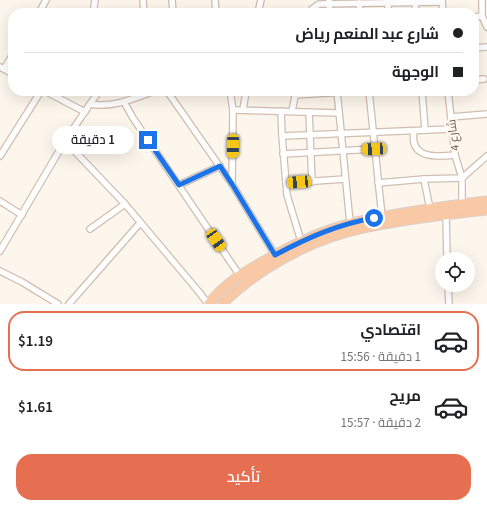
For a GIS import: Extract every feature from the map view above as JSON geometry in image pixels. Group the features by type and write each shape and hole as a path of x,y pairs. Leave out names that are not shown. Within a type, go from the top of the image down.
{"highway":[{"path":"222,304 262,272 318,242 367,227 446,215 461,208 487,201"},
{"path":"208,304 216,295 255,265 301,241 332,228 350,223 430,209 461,208 487,210"}],"street":[{"path":"482,0 482,16 487,27"},
{"path":"313,8 316,5 329,2 415,3 442,1"},
{"path":"360,3 360,8"},
{"path":"415,3 416,8"},
{"path":"479,80 484,79"},
{"path":"0,156 39,96"},
{"path":"56,96 85,112"},
{"path":"0,251 65,141 96,96"},
{"path":"90,104 103,106 124,102 140,96"},
{"path":"171,96 232,184 275,255"},
{"path":"231,96 233,110 232,184"},
{"path":"243,110 245,96"},
{"path":"292,111 295,96"},
{"path":"337,96 350,223"},
{"path":"369,96 382,217"},
{"path":"422,96 425,130"},
{"name":"شارع 4","path":"449,96 456,155 462,178 461,208"},
{"path":"124,102 133,118 240,276"},
{"path":"233,110 339,112"},
{"path":"281,111 286,183 290,206 301,241"},
{"path":"309,112 312,182"},
{"path":"451,116 487,114"},
{"path":"282,136 452,129"},
{"path":"414,131 414,143 421,153 426,156 456,155"},
{"path":"65,141 125,204 208,304"},
{"path":"283,154 374,149"},
{"path":"378,183 424,179 462,178 486,159"},
{"path":"179,185 220,166"},
{"path":"286,183 345,179"},
{"path":"424,179 430,209"},
{"path":"0,201 22,215"},
{"path":"90,229 125,204"},
{"path":"446,215 447,252"},
{"path":"69,304 140,223"},
{"path":"0,271 22,282 58,304"},
{"path":"448,292 449,304"}],"route":[{"path":"148,140 179,185 220,166 275,255 301,241 332,228 374,218"}]}
